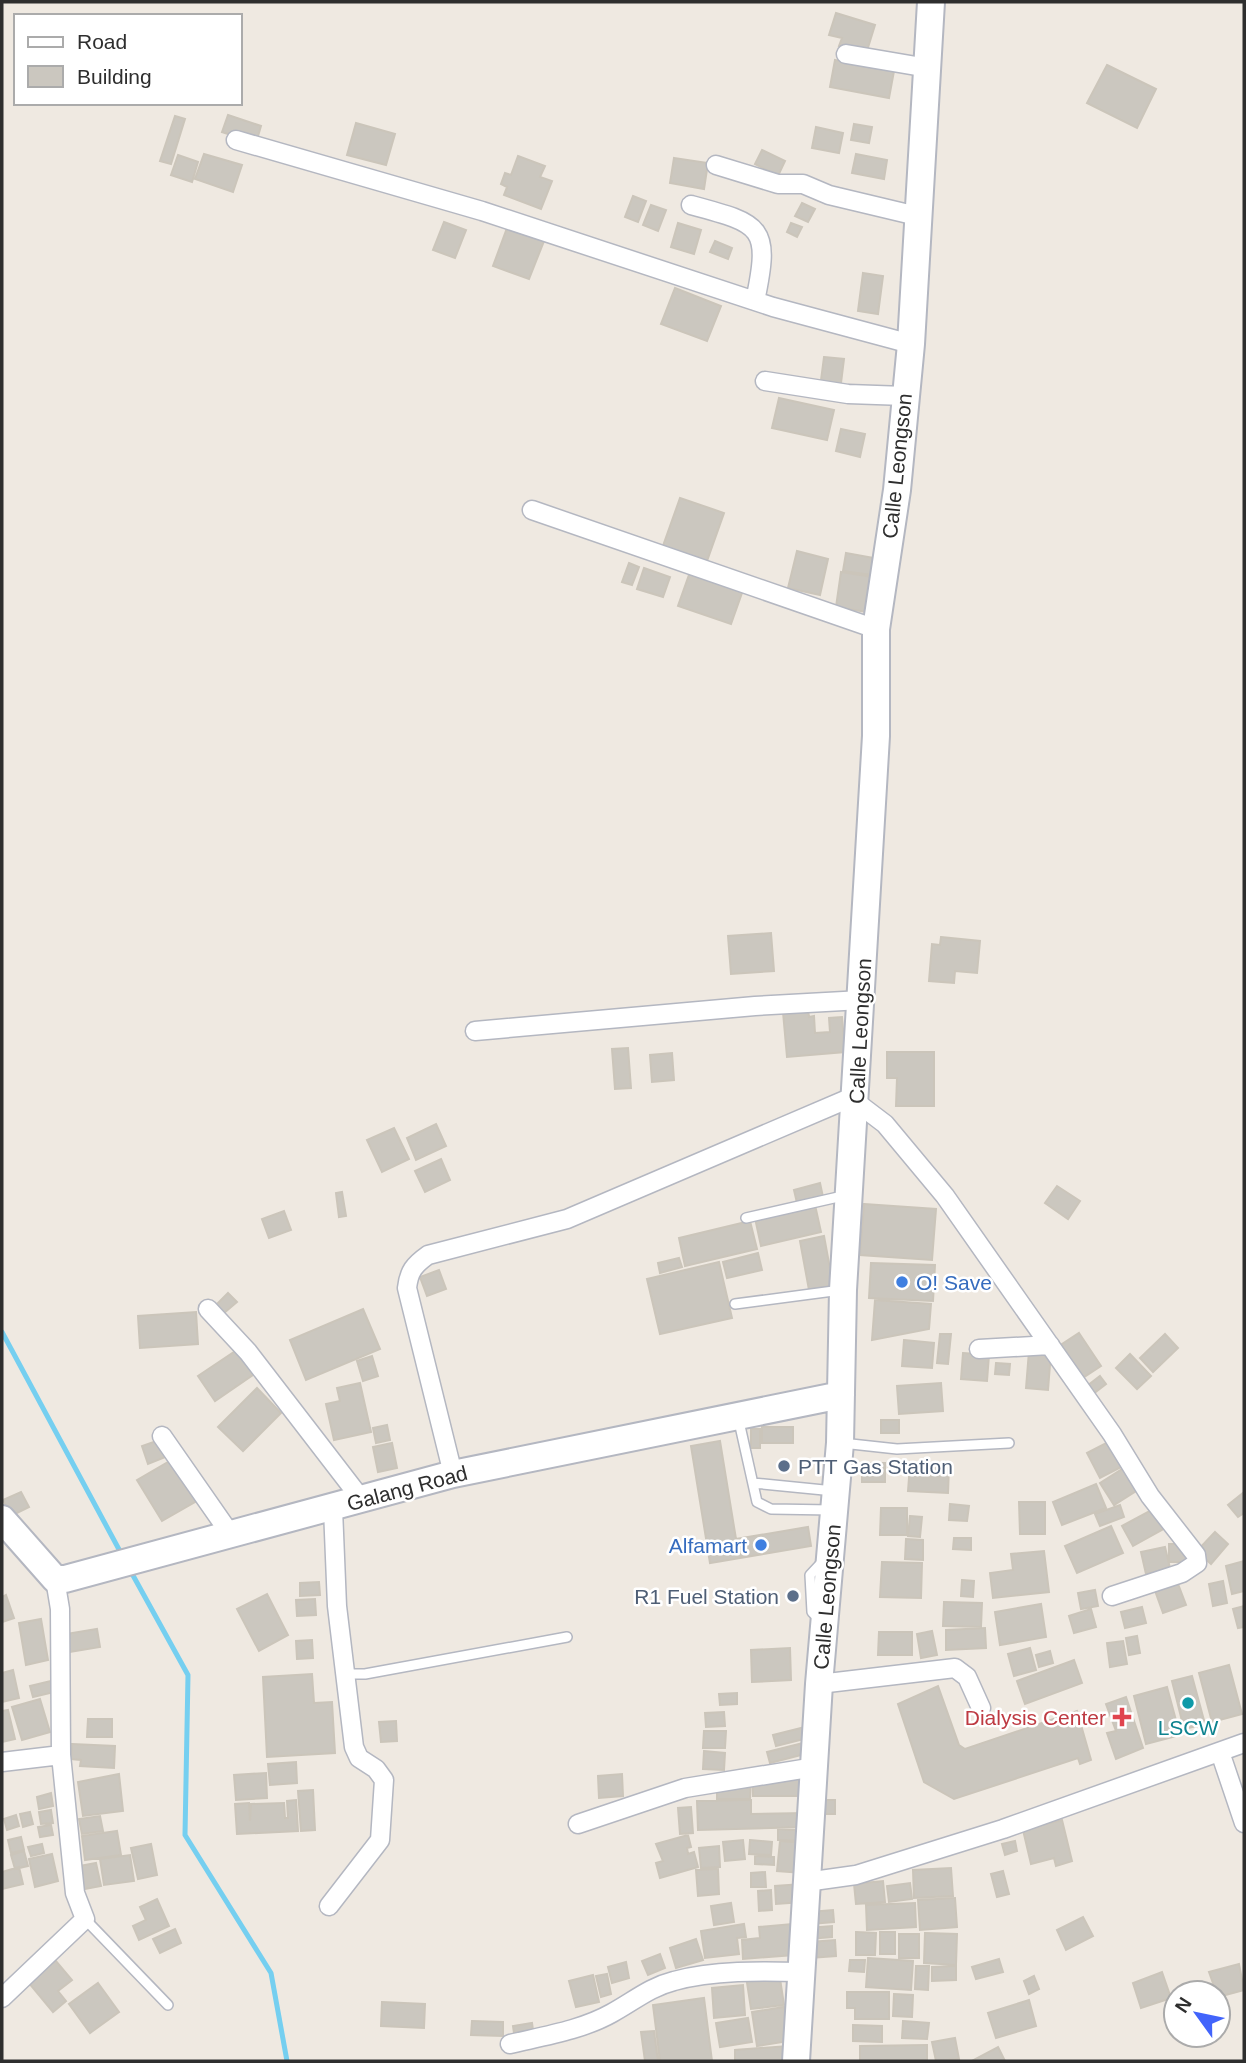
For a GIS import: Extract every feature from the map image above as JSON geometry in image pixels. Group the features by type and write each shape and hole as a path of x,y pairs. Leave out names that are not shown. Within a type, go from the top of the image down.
{"main road":[{"name":"Calle Leongson","path":"796,2061 819,1684 840,1443 843,1290 857,1099 876,736 876,629 897,490 911,344 931,2"},
{"name":"Galang Road","path":"60,1579 333,1509 453,1474 841,1395"},
{"path":"2,1519 60,1579"}],"street":[{"path":"925,2 931,2"},
{"path":"846,54 928,68"},
{"path":"236,140 482,211 755,301 911,344"},
{"path":"716,165 778,184 803,184 829,195 917,216"},
{"path":"691,205 734,217 752,225 759,235 764,250 755,301"},
{"path":"765,381 848,394 905,396"},
{"path":"532,510 876,629"},
{"path":"475,1031 755,1006 862,1000"},
{"path":"453,1474 407,1288 408,1274 416,1264 428,1255 567,1219 857,1099 885,1124 945,1196 1112,1434 1150,1496 1191,1546 1197,1559 1192,1568 1112,1596"},
{"path":"208,1309 248,1352 362,1500"},
{"path":"979,1349 1051,1345"},
{"path":"162,1436 230,1535"},
{"path":"329,1906 380,1840 385,1792 384,1780 376,1769 359,1758 354,1747 337,1606 333,1509"},
{"path":"2,1998 85,1919 75,1893 61,1755 60,1579"},
{"path":"819,1684 955,1668 967,1676 981,1708"},
{"path":"806,1882 856,1875 1003,1829 1244,1743"},
{"path":"1220,1752 1244,1823"},
{"path":"2,1762 61,1755"},
{"path":"578,1824 685,1788 815,1767"},
{"path":"510,2044 568,2030 611,2014 646,1990 676,1980 772,1971 802,1972"}],"lane":[{"path":"746,1218 849,1195"},
{"path":"735,1304 843,1290"},
{"path":"738,1415 757,1502 762,1507 835,1501"},
{"path":"840,1443 897,1449 1009,1443"},
{"path":"753,1483 817,1487 835,1501"},
{"path":"345,1674 365,1674 567,1637"},
{"path":"85,1919 168,2005"}],"building":[{"path":"836,13 875,25 866,54 839,46 842,38 829,35"},
{"path":"835,60 894,71 889,98 830,87"},
{"path":"1107,65 1156,89 1137,128 1087,103"},
{"path":"228,115 261,126 256,143 222,132"},
{"path":"175,116 185,119 171,164 160,161"},
{"path":"356,123 395,134 386,165 347,155"},
{"path":"854,124 872,127 869,143 851,140"},
{"path":"816,127 843,133 839,153 812,148"},
{"path":"762,150 785,161 778,176 755,164"},
{"path":"204,154 242,165 233,192 195,179"},
{"path":"856,154 887,160 884,179 852,173"},
{"path":"178,155 198,162 192,182 171,175"},
{"path":"518,156 545,166 540,177 552,181 541,209 504,195 507,187 501,184 505,173 511,175"},
{"path":"674,158 708,163 704,189 670,183"},
{"path":"633,196 646,201 638,222 625,217"},
{"path":"802,203 815,209 808,222 795,216"},
{"path":"651,205 666,210 658,231 643,225"},
{"path":"444,222 466,230 455,258 433,250"},
{"path":"678,223 701,230 694,254 671,247"},
{"path":"791,223 802,227 797,237 787,232"},
{"path":"507,228 544,241 529,279 493,266"},
{"path":"715,241 732,248 728,259 710,252"},
{"path":"863,273 883,276 878,314 858,311"},
{"path":"675,288 721,306 707,341 661,324"},
{"path":"824,357 844,359 840,391 820,388"},
{"path":"779,398 834,410 827,440 772,428"},
{"path":"841,429 865,434 860,457 836,451"},
{"path":"680,498 724,513 707,561 663,546"},
{"path":"797,551 828,559 820,595 788,588"},
{"path":"846,553 874,558 872,575 843,571"},
{"path":"629,563 639,567 632,585 622,582"},
{"path":"644,568 670,577 663,597 637,589"},
{"path":"690,572 743,590 731,624 678,606"},
{"path":"841,572 879,578 873,613 836,607"},
{"path":"771,933 774,971 731,974 728,936"},
{"path":"941,937 980,941 977,973 955,971 954,983 929,981 932,944 940,945"},
{"path":"808,1010 809,1017 814,1016 815,1033 830,1032 829,1018 842,1017 845,1052 787,1057 783,1012"},
{"path":"628,1048 631,1088 615,1089 612,1049"},
{"path":"887,1052 934,1052 934,1106 896,1106 897,1078 887,1078"},
{"path":"672,1053 674,1080 652,1082 650,1055"},
{"path":"436,1124 446,1146 416,1160 407,1138"},
{"path":"394,1128 409,1159 382,1172 367,1140"},
{"path":"441,1159 450,1180 425,1192 415,1171"},
{"path":"820,1183 823,1197 797,1203 794,1190"},
{"path":"1057,1186 1080,1201 1068,1219 1045,1203"},
{"path":"342,1192 346,1216 339,1217 336,1193"},
{"path":"864,1204 936,1209 932,1260 860,1255"},
{"path":"815,1205 821,1232 761,1246 755,1218"},
{"path":"284,1211 291,1230 269,1238 262,1219"},
{"path":"750,1221 757,1249 685,1266 679,1238"},
{"path":"824,1236 833,1285 809,1290 800,1241"},
{"path":"758,1253 762,1270 727,1278 723,1262"},
{"path":"679,1258 682,1267 660,1273 658,1263"},
{"path":"719,1262 732,1318 660,1334 647,1279"},
{"name":"O! Save","path":"871,1263 935,1265 933,1301 869,1298"},
{"path":"439,1270 446,1289 427,1296 420,1277"},
{"path":"228,1293 237,1302 223,1314 215,1306"},
{"path":"875,1300 931,1304 929,1329 872,1340"},
{"path":"363,1309 380,1349 306,1380 290,1340"},
{"path":"196,1312 198,1344 140,1348 138,1316"},
{"path":"1079,1333 1101,1366 1081,1379 1059,1346"},
{"path":"940,1334 951,1334 948,1364 937,1363"},
{"path":"1165,1334 1178,1348 1153,1372 1140,1358"},
{"path":"904,1340 934,1343 932,1368 902,1366"},
{"path":"237,1350 253,1375 215,1401 198,1376"},
{"path":"1029,1351 1051,1352 1048,1390 1026,1388"},
{"path":"963,1353 989,1355 987,1381 961,1379"},
{"path":"1130,1354 1151,1376 1137,1389 1116,1368"},
{"path":"372,1356 378,1376 363,1381 357,1361"},
{"path":"996,1363 1010,1364 1009,1375 995,1374"},
{"path":"1100,1376 1106,1384 1093,1394 1087,1386"},
{"path":"360,1383 371,1432 334,1440 326,1404 340,1401 337,1388"},
{"path":"941,1383 943,1411 899,1414 897,1386"},
{"path":"257,1388 281,1413 243,1451 218,1427"},
{"path":"881,1420 899,1420 899,1433 881,1433"},
{"path":"387,1425 390,1440 376,1443 373,1428"},
{"path":"762,1427 793,1427 793,1443 762,1443"},
{"path":"751,1429 760,1429 760,1448 751,1448"},
{"path":"162,1439 168,1456 148,1464 142,1446"},
{"path":"1112,1440 1125,1465 1100,1478 1087,1453"},
{"path":"720,1441 736,1539 808,1527 811,1546 710,1563 691,1446"},
{"path":"392,1443 397,1468 378,1472 373,1447"},
{"path":"173,1459 197,1501 162,1521 137,1480"},
{"path":"862,1463 885,1463 885,1482 862,1482"},
{"path":"910,1465 949,1467 948,1493 908,1491"},
{"path":"1127,1466 1141,1488 1114,1505 1100,1483"},
{"path":"1096,1484 1106,1508 1062,1525 1053,1502"},
{"path":"21,1492 29,1507 11,1516 3,1500"},
{"path":"1244,1492 1244,1513 1238,1517 1228,1505"},
{"path":"1019,1502 1045,1502 1045,1534 1020,1534"},
{"path":"950,1504 969,1506 967,1521 949,1520"},
{"path":"1120,1505 1124,1517 1100,1526 1095,1514"},
{"path":"1157,1507 1167,1527 1133,1546 1122,1526"},
{"path":"881,1508 907,1508 907,1535 880,1535"},
{"path":"910,1516 922,1517 920,1537 908,1536"},
{"path":"1111,1526 1123,1553 1077,1573 1065,1546"},
{"path":"1215,1532 1228,1544 1211,1564 1197,1551"},
{"path":"954,1538 971,1538 971,1550 953,1549"},
{"path":"906,1539 923,1540 923,1560 905,1559"},
{"path":"1169,1544 1188,1544 1188,1562 1169,1562"},
{"path":"1165,1547 1170,1568 1146,1574 1141,1552"},
{"path":"1044,1551 1049,1592 993,1598 990,1573 1013,1570 1011,1554"},
{"path":"1244,1561 1244,1591 1232,1594 1226,1566"},
{"path":"882,1562 922,1563 921,1598 880,1597"},
{"path":"1175,1576 1186,1605 1163,1613 1153,1585"},
{"path":"962,1580 974,1581 973,1597 961,1596"},
{"path":"1223,1581 1227,1603 1213,1606 1209,1584"},
{"path":"319,1582 320,1595 300,1596 300,1583"},
{"path":"1095,1590 1098,1606 1081,1609 1078,1593"},
{"path":"267,1594 288,1635 259,1651 237,1609"},
{"path":"6,1595 14,1618 2,1622 2,1597"},
{"path":"315,1599 316,1615 297,1616 296,1600"},
{"path":"944,1602 982,1603 981,1627 943,1626"},
{"path":"1041,1604 1046,1637 1000,1645 995,1612"},
{"path":"1244,1606 1244,1627 1238,1628 1233,1609"},
{"path":"1142,1607 1146,1623 1125,1628 1121,1612"},
{"path":"1091,1609 1096,1627 1074,1633 1069,1616"},
{"path":"41,1619 48,1660 26,1665 19,1623"},
{"path":"985,1628 986,1648 946,1650 946,1630"},
{"path":"97,1629 100,1647 69,1652 66,1634"},
{"path":"932,1631 937,1655 921,1658 917,1634"},
{"path":"879,1632 912,1632 912,1655 878,1655"},
{"path":"1137,1636 1140,1653 1129,1655 1126,1638"},
{"path":"312,1640 313,1658 297,1659 296,1641"},
{"path":"1123,1641 1127,1664 1110,1667 1107,1643"},
{"path":"790,1648 791,1680 752,1682 751,1650"},
{"path":"1030,1648 1036,1670 1014,1676 1008,1654"},
{"path":"1050,1651 1053,1663 1039,1667 1036,1655"},
{"path":"1074,1660 1082,1683 1025,1704 1017,1681"},
{"path":"1229,1665 1242,1714 1212,1722 1199,1673"},
{"path":"13,1670 19,1698 2,1702 2,1673"},
{"path":"312,1674 314,1703 332,1702 335,1753 267,1757 263,1677"},
{"name":"LSCW","path":"1192,1676 1205,1724 1184,1729 1172,1681"},
{"path":"51,1681 54,1692 33,1697 30,1686"},
{"path":"938,1686 959,1745 965,1749 1077,1711 1091,1760 1080,1764 1078,1758 954,1799 924,1782 898,1704"},
{"path":"1167,1687 1180,1735 1146,1744 1134,1696"},
{"path":"737,1693 737,1704 720,1705 719,1694"},
{"name":"Dialysis Center","path":"1126,1697 1143,1748 1116,1759 1107,1733 1116,1731 1106,1704"},
{"path":"40,1699 50,1732 22,1740 12,1707"},
{"path":"8,1710 15,1739 2,1742 2,1711"},
{"path":"724,1712 725,1726 706,1727 705,1713"},
{"path":"88,1719 112,1719 112,1737 87,1737"},
{"path":"396,1721 397,1741 381,1742 379,1722"},
{"path":"805,1727 808,1738 776,1746 773,1735"},
{"path":"704,1731 726,1731 725,1748 703,1748"},
{"path":"803,1743 805,1754 770,1763 767,1752"},
{"path":"72,1744 115,1746 114,1768 80,1766 81,1760 71,1759"},
{"path":"704,1751 725,1753 724,1770 703,1769"},
{"path":"296,1762 297,1783 270,1785 268,1764"},
{"path":"266,1773 267,1798 236,1800 234,1775"},
{"path":"119,1774 123,1811 83,1816 78,1782"},
{"path":"622,1774 623,1796 599,1798 598,1776"},
{"path":"753,1778 811,1778 811,1796 753,1796"},
{"path":"717,1782 751,1782 750,1799 717,1799"},
{"path":"313,1790 315,1830 301,1831 298,1791"},
{"path":"51,1793 53,1806 39,1809 37,1797"},
{"path":"296,1800 298,1831 237,1834 235,1804 249,1803 250,1821 251,1804 284,1803 285,1818 288,1818 287,1801"},
{"path":"751,1800 751,1814 807,1813 807,1827 698,1830 697,1801"},
{"path":"824,1800 835,1800 835,1814 824,1814"},
{"path":"691,1807 693,1833 680,1834 678,1808"},
{"path":"51,1810 53,1823 41,1824 39,1812"},
{"path":"30,1812 33,1824 23,1827 20,1814"},
{"path":"16,1815 19,1826 7,1830 4,1819"},
{"path":"100,1816 103,1831 82,1834 79,1819"},
{"path":"1062,1820 1072,1861 1056,1866 1054,1858 1031,1864 1023,1830"},
{"path":"51,1825 53,1835 40,1837 38,1827"},
{"path":"778,1829 809,1831 808,1841 778,1840"},
{"path":"117,1831 121,1855 85,1860 82,1836"},
{"path":"688,1835 691,1847 687,1848 688,1854 694,1852 698,1867 660,1878 656,1863 663,1861 656,1844"},
{"path":"21,1837 24,1850 11,1853 8,1840"},
{"path":"743,1840 745,1859 725,1861 723,1842"},
{"path":"750,1840 772,1842 771,1855 749,1854"},
{"path":"780,1841 805,1843 803,1873 777,1871"},
{"path":"1015,1841 1017,1851 1005,1855 1002,1844"},
{"path":"42,1844 44,1853 31,1856 28,1847"},
{"path":"151,1844 157,1875 138,1879 131,1848"},
{"path":"719,1846 720,1867 701,1868 699,1848"},
{"path":"24,1851 28,1866 15,1869 11,1855"},
{"path":"52,1854 58,1881 35,1887 29,1859"},
{"path":"130,1855 134,1881 104,1885 100,1859"},
{"path":"755,1856 774,1857 774,1865 755,1864"},
{"path":"96,1863 101,1886 79,1890 74,1867"},
{"path":"19,1867 23,1884 2,1889 2,1872"},
{"path":"951,1868 953,1896 914,1898 913,1870"},
{"path":"718,1869 719,1894 698,1896 696,1870"},
{"path":"1003,1871 1009,1894 997,1897 991,1874"},
{"path":"765,1872 766,1887 751,1887 751,1873"},
{"path":"883,1881 885,1902 856,1904 854,1884"},
{"path":"910,1883 912,1899 889,1902 887,1886"},
{"path":"802,1884 803,1902 776,1904 775,1886"},
{"path":"771,1890 772,1910 759,1911 758,1891"},
{"path":"955,1898 957,1927 920,1930 918,1900"},
{"path":"157,1899 169,1926 139,1940 133,1926 146,1920 140,1907"},
{"path":"731,1903 734,1922 714,1925 711,1906"},
{"path":"915,1903 916,1927 867,1930 866,1905"},
{"path":"833,1910 834,1922 811,1924 810,1912"},
{"path":"1083,1917 1093,1936 1066,1950 1057,1930"},
{"path":"744,1924 746,1937 737,1938 739,1954 705,1958 701,1931"},
{"path":"792,1924 794,1955 743,1959 742,1940 760,1938 759,1927"},
{"path":"832,1926 832,1937 809,1939 808,1928"},
{"path":"175,1929 181,1943 160,1953 153,1939"},
{"path":"856,1932 876,1933 875,1955 856,1955"},
{"path":"880,1932 895,1932 895,1954 880,1954"},
{"path":"925,1933 957,1934 956,1965 924,1963"},
{"path":"899,1934 919,1934 919,1958 899,1958"},
{"path":"696,1939 703,1960 676,1968 670,1948"},
{"path":"835,1940 836,1956 810,1958 810,1942"},
{"path":"660,1954 665,1968 648,1975 642,1961"},
{"path":"868,1958 913,1961 911,1990 866,1987"},
{"path":"999,1959 1003,1972 976,1979 972,1967"},
{"path":"55,1960 72,1980 58,1991 66,2001 53,2012 28,1982"},
{"path":"850,1960 865,1960 864,1972 849,1971"},
{"path":"626,1962 629,1978 612,1983 608,1967"},
{"path":"1239,1964 1244,1990 1232,1993 1232,1979 1212,1979 1209,1972"},
{"path":"916,1966 929,1966 928,1990 915,1989"},
{"path":"956,1966 956,1980 932,1981 932,1967"},
{"path":"779,1972 784,2005 751,2009 746,1976"},
{"path":"1162,1972 1164,1979 1162,1979 1162,2001 1141,2008 1133,1983"},
{"path":"607,1974 611,1994 601,1997 596,1976"},
{"path":"593,1975 599,2002 576,2007 569,1981"},
{"path":"1034,1976 1039,1989 1029,1994 1024,1981"},
{"path":"98,1983 119,2012 90,2033 69,2004"},
{"path":"743,1985 745,2015 714,2018 712,1988"},
{"path":"847,1992 889,1992 889,2019 855,2019 855,2008 847,2008"},
{"path":"894,1994 913,1995 912,2017 893,2016"},
{"path":"704,1998 712,2061 660,2061 653,2005"},
{"path":"1029,2000 1036,2026 996,2038 988,2013"},
{"path":"382,2002 425,2004 424,2028 381,2026"},
{"path":"784,2007 789,2041 757,2046 752,2012"},
{"path":"748,2018 752,2042 720,2047 716,2023"},
{"path":"472,2021 503,2022 503,2036 471,2035"},
{"path":"903,2021 929,2023 927,2039 902,2038"},
{"path":"532,2023 533,2030 514,2033 513,2026"},
{"path":"853,2025 882,2026 882,2042 853,2041"},
{"path":"654,2031 658,2061 645,2061 641,2032"},
{"path":"955,2038 959,2059 936,2061 932,2042"},
{"path":"927,2045 927,2060 860,2061 860,2046"},
{"path":"788,2046 789,2061 735,2061 735,2050"},
{"path":"998,2047 1005,2061 972,2061"}],"waterway":[{"path":"2,1332 122,1555"},
{"path":"130,1570 188,1675 185,1835 271,1973 287,2061"}],"place":[{"name":"O! Save","path":"902,1282"},
{"name":"PTT Gas Station","path":"784,1466"},
{"name":"Alfamart","path":"761,1545"},
{"name":"R1 Fuel Station","path":"793,1596"},
{"name":"LSCW","path":"1188,1703"},
{"name":"Dialysis Center","path":"1122,1717"}]}
